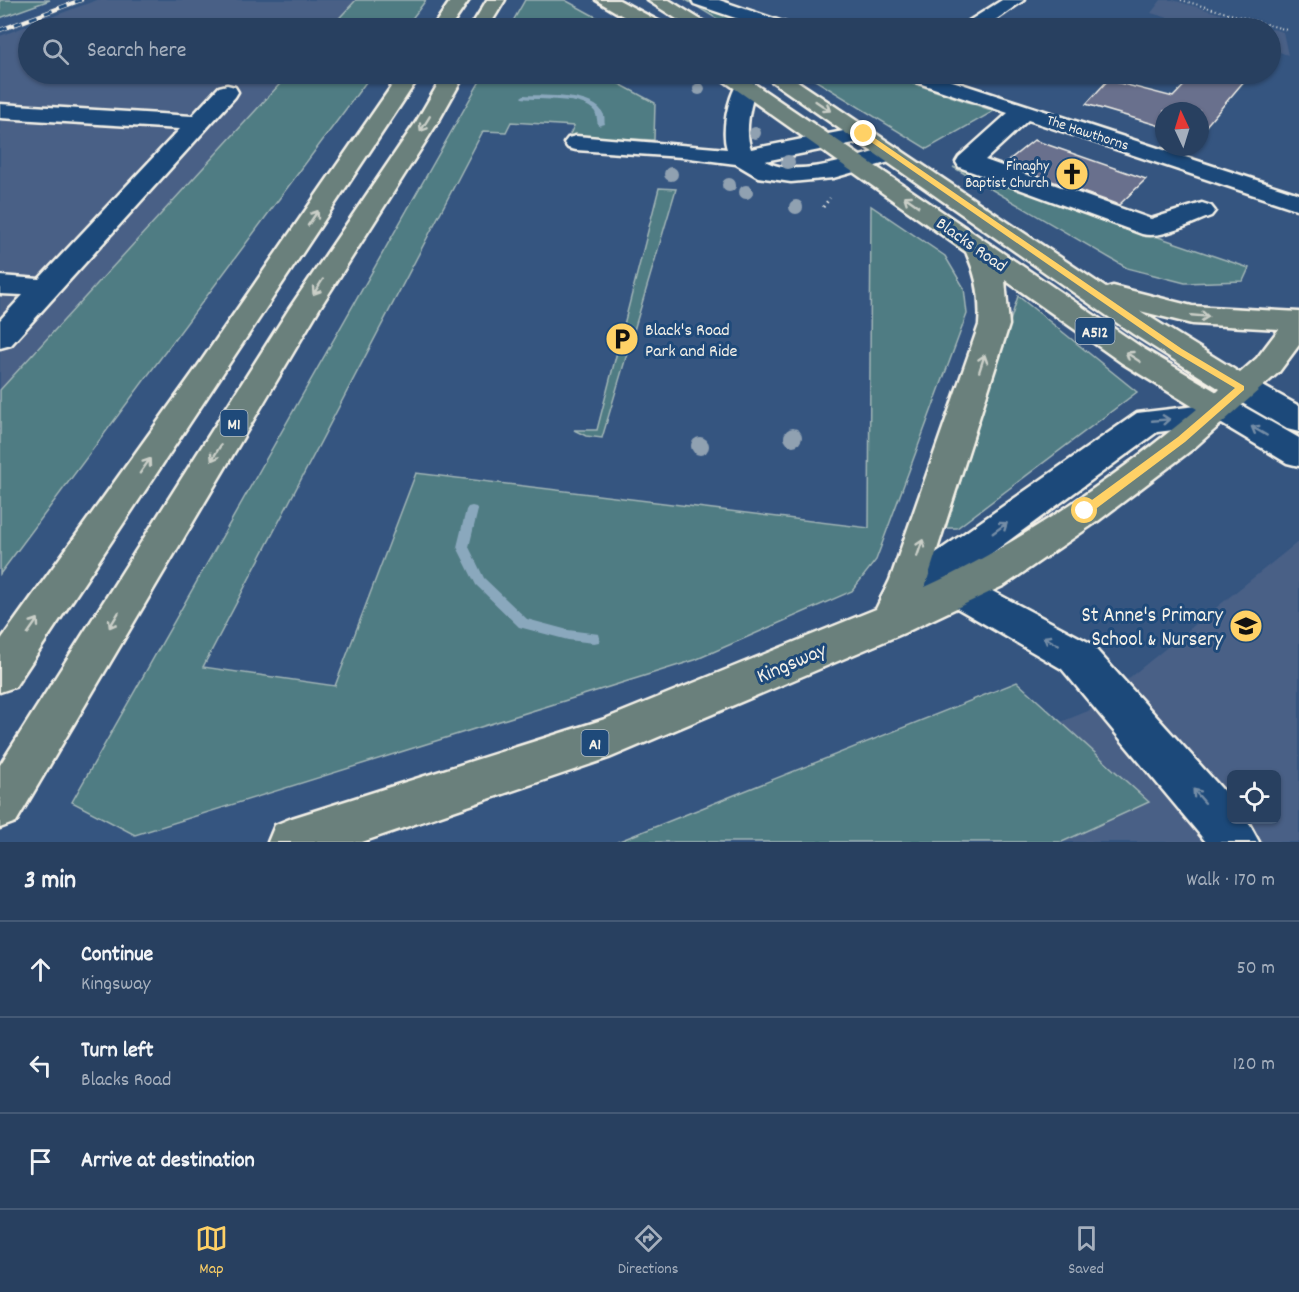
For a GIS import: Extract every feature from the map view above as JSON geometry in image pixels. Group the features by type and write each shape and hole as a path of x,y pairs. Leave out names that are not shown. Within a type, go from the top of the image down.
{"main road":[{"path":"448,18 460,0"},
{"path":"605,0 638,18"},
{"path":"656,0 687,18"},
{"path":"485,18 494,2"},
{"path":"0,674 204,380 403,84"},
{"name":"M1","path":"9,790 304,309 427,122 448,84"},
{"name":"Blacks Road","path":"743,84 1132,356 1224,404"},
{"name":"Blacks Road","path":"789,84 1179,351 1224,404"},
{"path":"895,610 994,325 996,294 987,265 976,246"},
{"path":"1083,285 1148,306 1192,315 1297,330"},
{"name":"A1","path":"1224,404 1268,364 1297,330"},
{"name":"Kingsway","path":"292,842 609,738 895,610 959,590 991,574 1085,511 1224,404"}],"street":[{"path":"701,0 753,18"},
{"path":"987,18 1015,0"},
{"path":"738,84 741,99 736,141 742,158 767,172 791,175 833,171 892,153"},
{"name":"The Hawthorns","path":"942,84 1299,202"},
{"path":"0,338 227,92"},
{"path":"0,111 198,123"},
{"path":"1024,111 968,162 1151,228 1202,212"},
{"path":"576,143 682,150 742,158 864,134"},
{"path":"0,285 45,288"},
{"path":"1224,404 1299,454"},
{"path":"895,610 1149,421 1224,404 1299,421"},
{"path":"959,590 1076,656 1214,814 1235,842"}],"path":[{"path":"1181,0 1245,18"},
{"path":"1281,28 1287,30"}],"shaded area":[{"path":"97,0 356,0 339,18 48,18"},
{"path":"1161,0 1173,0 1235,18 1168,18 1151,13"},
{"path":"18,29 18,84 280,84 0,390 0,36"},
{"path":"1281,31 1283,32 1288,55 1281,53"},
{"name":"St Anne's Primary School & Nursery","path":"1299,541 1299,842 764,842 1088,711"}],"green space":[{"path":"0,0 50,0 0,18"},
{"path":"356,0 426,0 412,18 339,18"},
{"path":"525,0 565,0 598,18 515,18"},
{"path":"686,0 732,18 716,18"},
{"path":"280,84 365,84 0,574 0,390"},
{"path":"478,84 620,84 655,103 654,140 569,136 574,126 511,122 506,132 483,131 203,667 335,686 416,473 869,528 871,206 945,256 964,288 967,314 876,560 852,591 695,660 135,835 72,802"},
{"path":"821,84 915,84 994,111 927,149"},
{"path":"953,167 1249,268 1243,281 1185,283 1127,268"},
{"path":"659,188 676,189 602,438 586,436 574,430 597,430"},
{"path":"1018,296 1137,392 957,528 946,528"},
{"path":"1017,682 1149,802 1062,842 617,842"}],"building":[{"path":"1104,84 1123,84 1173,97 1185,84 1242,84 1209,122 1209,102 1155,102 1155,124 1086,104"},
{"name":"Finaghy Baptist Church","path":"1034,140 1146,179 1119,205 1004,164"}],"waterway":[{"path":"524,97 559,98 584,102 594,107 600,114 601,124"},
{"path":"472,510 463,547 480,581 523,623 568,635 594,638"}],"railway":[{"path":"32,18 81,0"},
{"path":"0,30 18,23"}],"place":[{"name":"Finaghy Baptist Church","path":"1072,174"},
{"name":"Black's Road Park and Ride","path":"622,339"},
{"name":"St Anne's Primary School & Nursery","path":"1246,626"}],"route":[{"path":"864,134 1179,351 1241,388 1182,440 1085,511"}]}
